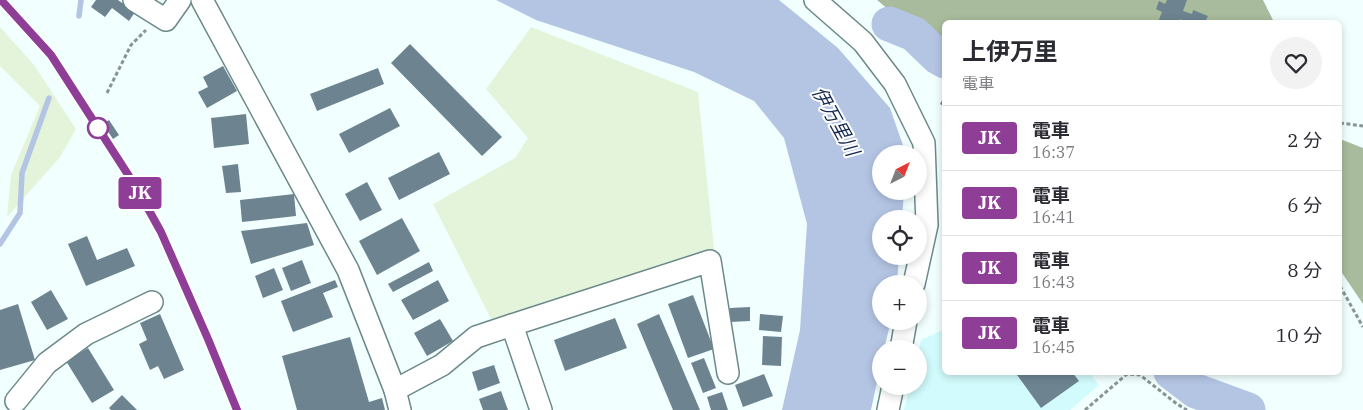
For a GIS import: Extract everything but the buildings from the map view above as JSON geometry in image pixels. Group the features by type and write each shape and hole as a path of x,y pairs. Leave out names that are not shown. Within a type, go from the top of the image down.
{"street":[{"path":"134,0 166,20 180,0"},
{"path":"202,0 348,270 395,390 400,410"},
{"path":"815,0 863,42 895,84 924,142 927,225 916,275"},
{"path":"395,390 442,366 476,337 710,261 728,373"},
{"path":"14,401 48,363 86,334 152,302"},
{"path":"512,325 541,410"},
{"path":"888,410 891,395"}],"path":[{"path":"107,93 131,45 149,27 166,20"},
{"path":"1342,123 1363,126"},
{"path":"1342,290 1363,327"},
{"path":"1085,410 1126,375"},
{"path":"1140,375 1177,404 1188,410"}],"shaded area":[{"path":"942,330 942,375 1092,375 1099,385 1070,410 904,410 908,395 927,395 927,340 921,340"}],"green space":[{"path":"877,0 1263,0 1273,20 942,20 942,52"},
{"path":"0,27 34,65 76,129 60,157 7,217 11,175 40,106 0,66"},
{"path":"531,27 698,92 714,249 491,319 433,204 515,158 528,138 486,89"},
{"path":"1342,140 1363,148 1363,304 1342,273"}],"water":[{"name":"伊万里川","path":"496,0 779,0 838,48 890,108 903,145 872,145 872,200 903,200 903,210 872,210 872,265 898,265 898,275 872,275 872,330 889,330 886,340 872,340 872,395 874,395 871,410 782,410 800,330 807,224 784,138 754,101 694,72 536,20"}],"waterway":[{"path":"79,16 81,0"},
{"path":"889,24 914,34 942,59"},
{"path":"0,244 20,213 22,173 49,98"},
{"path":"1175,375 1196,391 1248,410"}],"railway":[{"path":"1,0 51,55 136,187 161,232 237,410"}],"train":[{"name":"JK","path":"1,0 51,55 136,187 161,232 237,410"}]}
